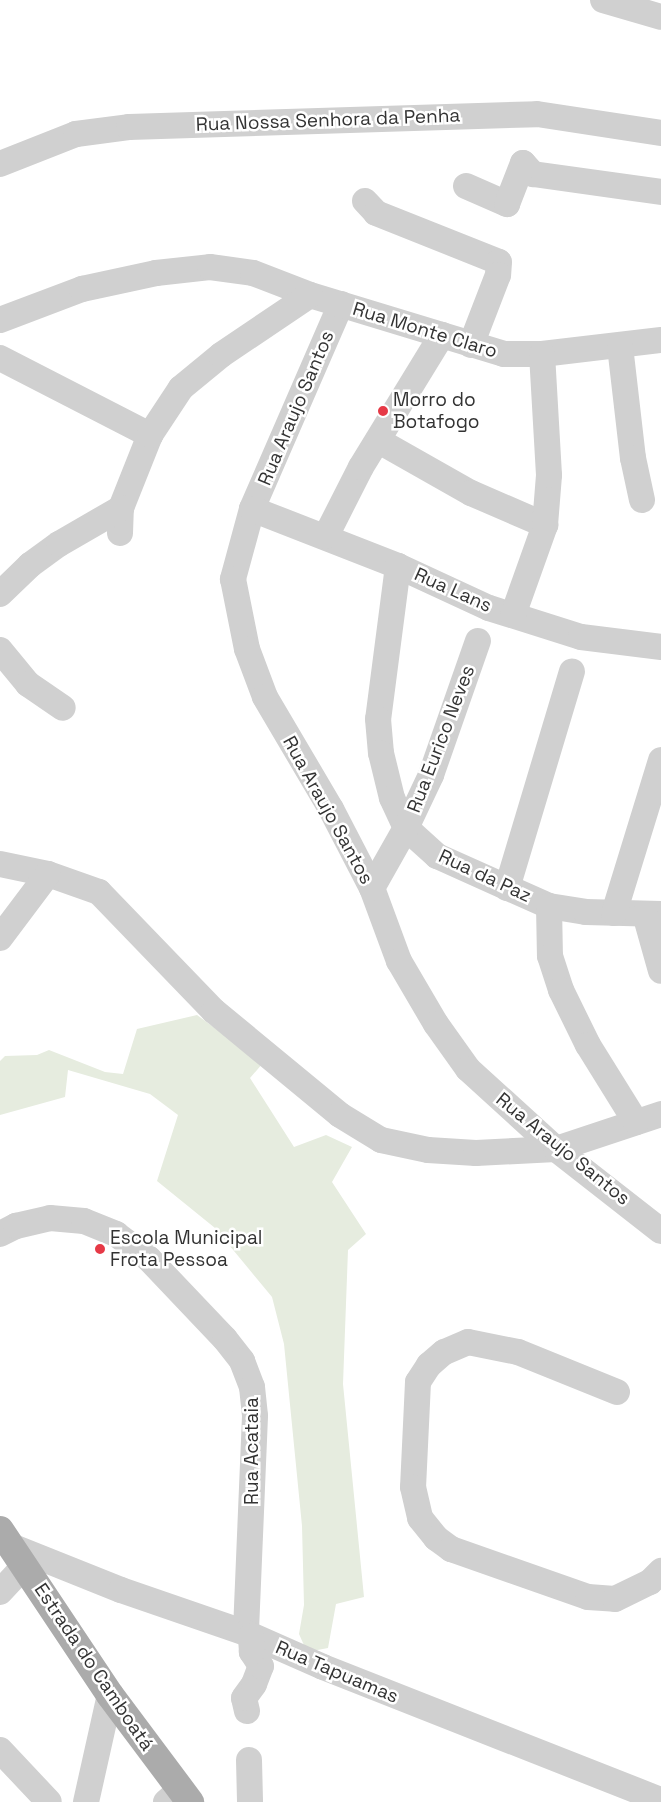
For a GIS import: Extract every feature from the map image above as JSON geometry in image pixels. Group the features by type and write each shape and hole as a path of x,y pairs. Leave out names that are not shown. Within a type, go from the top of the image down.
{"main road":[{"name":"Estrada do Camboatá","path":"12,1547 179,1798"}],"street":[{"path":"606,0 661,17"},
{"name":"Rua Nossa Senhora da Penha","path":"0,164 76,134 129,127 517,114 572,118 661,133"},
{"path":"466,186 507,204 523,163 533,174 661,192"},
{"path":"365,201 376,213 499,262 498,275 471,345"},
{"name":"Rua Monte Claro","path":"0,320 82,289 156,273 210,268 254,273 310,295 504,354 542,354 661,340"},
{"path":"0,594 30,565 59,544 121,520 150,435 181,388 221,355 310,295"},
{"name":"Rua Araujo Santos","path":"341,304 252,509 233,579 247,649 265,697 331,809 372,888 398,961 436,1024 468,1069 556,1149 661,1231"},
{"path":"326,536 361,467 379,441 442,334"},
{"path":"620,346 633,458 642,500"},
{"path":"513,615 545,525 549,475 542,354"},
{"path":"0,358 150,435"},
{"path":"379,441 471,493 545,525"},
{"name":"Rua Lans","path":"252,509 326,536 398,566 489,608 581,636 661,647"},
{"name":"Rua da Paz","path":"398,566 378,719 380,753 392,798 406,828 437,856 550,906 614,914 653,914"},
{"name":"Rua Eurico Neves","path":"372,888 406,828 431,775 478,641"},
{"path":"0,650 28,684 63,708"},
{"path":"507,888 572,672"},
{"path":"614,914 661,760"},
{"path":"0,864 48,874 99,892 214,1011 340,1115 381,1140 428,1150 476,1153 556,1149 661,1114"},
{"path":"0,938 48,874"},
{"path":"550,906 550,956 561,990 588,1046 636,1122"},
{"path":"653,914 661,971"},
{"name":"Rua Acataia","path":"0,1234 16,1226 50,1218 84,1221 116,1234 149,1259 226,1339 242,1361 252,1387 255,1416 248,1634 252,1652 261,1666 249,1698"},
{"path":"617,1392 518,1352 468,1342 444,1352 429,1365 418,1382 413,1486 420,1518 436,1538 452,1549 588,1598 615,1599 644,1585 661,1571"},
{"path":"0,1592 12,1547"},
{"name":"Rua Tapuamas","path":"12,1547 121,1590 248,1634 322,1667 661,1800"},
{"path":"86,1802 110,1694"},
{"path":"0,1750 48,1802"},
{"path":"249,1760 250,1802"}],"shaded area":[{"path":"197,1015 263,1063 250,1078 294,1147 326,1135 352,1147 332,1182 366,1234 348,1250 343,1384 364,1597 336,1604 328,1648 307,1652 299,1634 304,1605 302,1526 284,1344 272,1297 215,1228 157,1181 178,1115 150,1094 68,1070 65,1097 0,1115 0,1061 5,1056 37,1055 49,1050 105,1072 123,1074 137,1029"}],"place":[{"name":"Morro do Botafogo","path":"383,411"},
{"name":"Escola Municipal Frota Pessoa","path":"100,1249"}]}
